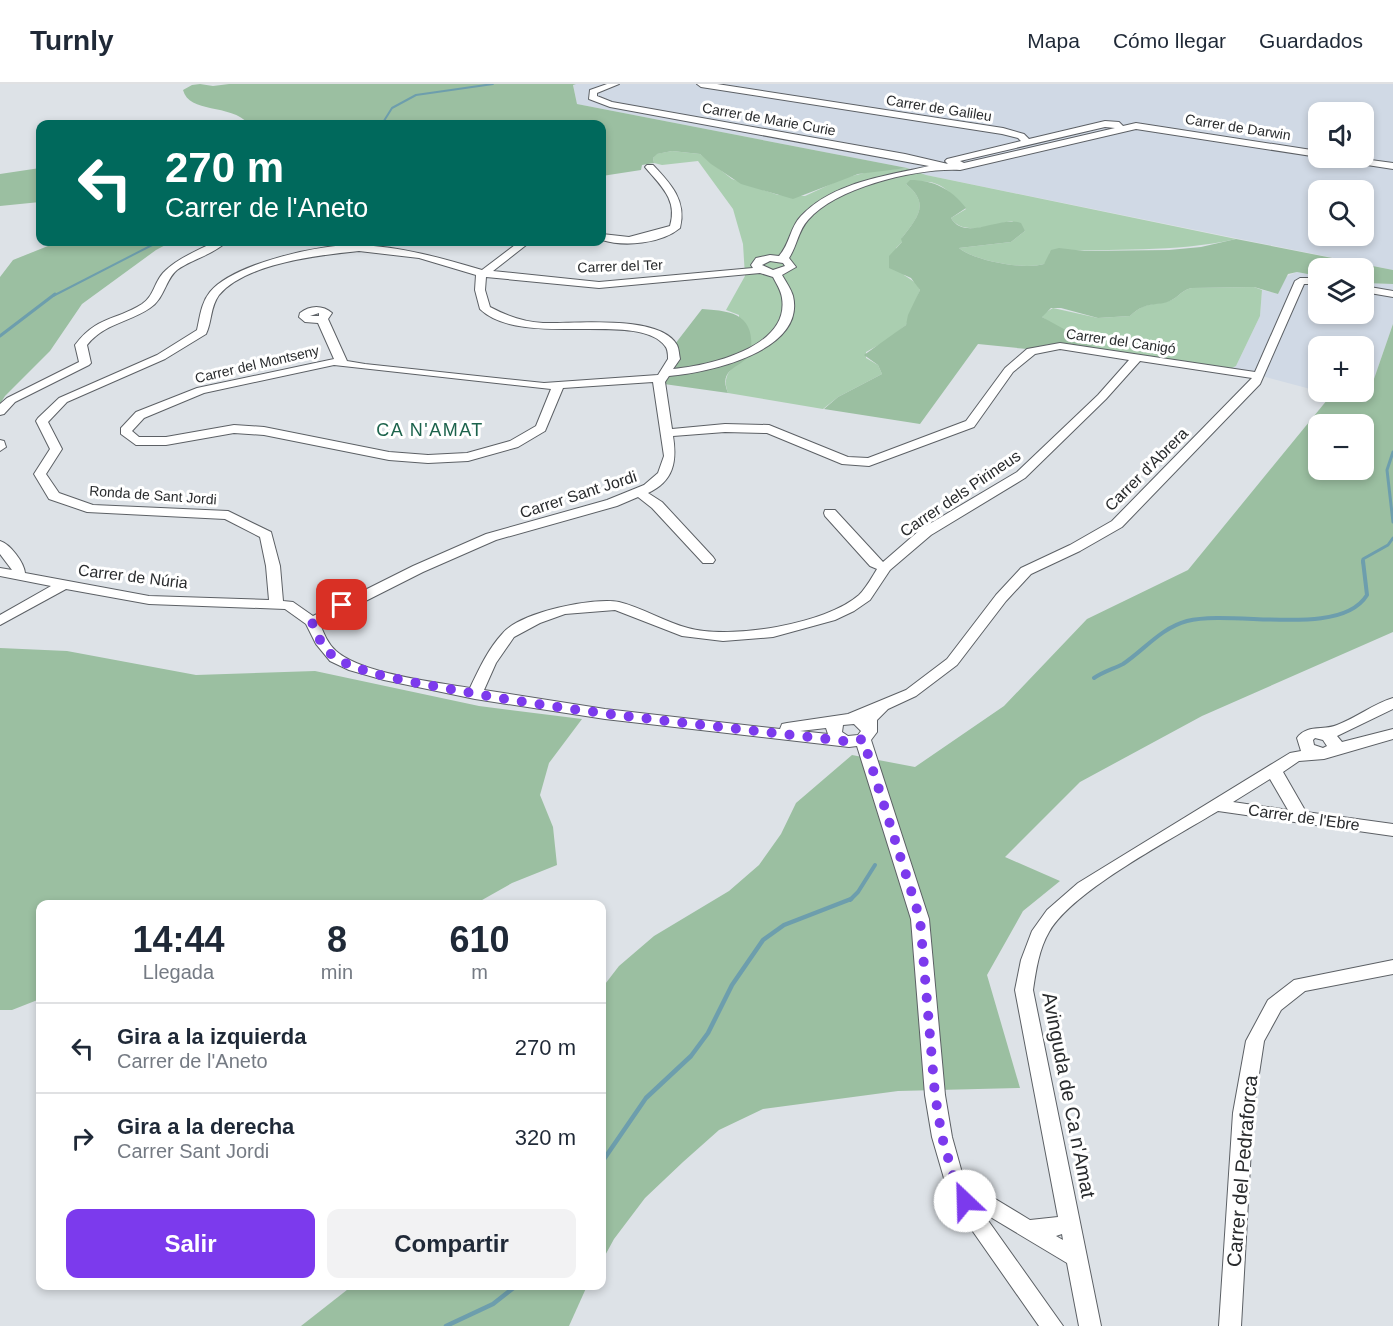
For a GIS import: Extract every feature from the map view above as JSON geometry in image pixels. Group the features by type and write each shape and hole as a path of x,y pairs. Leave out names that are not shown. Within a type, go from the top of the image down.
{"street":[{"name":"Carrer de Marie Curie","path":"615,84 598,88 592,94 596,100 610,104 924,161 963,166 1121,129 1136,126 1152,127"},
{"name":"Carrer de Galileu","path":"701,84 1003,131 1022,136 1027,142"},
{"path":"782,259 790,251 799,223 819,205 871,183 945,162 1110,123 1125,122 1152,127"},
{"path":"1110,123 1119,125 1121,129"},
{"name":"Carrer de Darwin","path":"1152,127 1308,152"},
{"path":"1374,163 1393,166"},
{"path":"606,237 633,240 675,228 679,209 672,193 650,167"},
{"path":"0,411 11,400 85,363 81,345 93,330 146,306 158,295 165,277 174,268 214,246"},
{"path":"482,273 519,246"},
{"name":"Ronda de Sant Jordi","path":"276,605 273,566 266,535 228,515 92,509 54,496 40,474 56,449 42,421 63,400 131,371 202,332 207,307 215,293 236,276 284,259 359,248 420,255 482,273"},
{"path":"782,259 789,262 791,267 786,271 776,273 760,270 756,265 760,260 782,259"},
{"name":"Carrer del Ter","path":"482,273 599,285 760,270"},
{"name":"Carrer Sant Jordi","path":"312,622 360,596 463,549 492,537 612,503 648,488 664,475 670,456 659,382 674,358 672,346 663,338 643,331 613,326 542,326 514,322 485,309 480,291 482,273"},
{"name":"Carrer del Montseny","path":"558,385 541,428 514,444 468,458 428,459 389,456 264,431 234,429 166,441 136,441 125,431 140,415 201,390 334,362 544,386 662,376 699,370 727,362 758,347 774,334 784,321 788,306 786,292 776,273"},
{"name":"Carrer d'Abrera","path":"752,732 844,721 911,693 952,662 1001,598 1026,571 1075,548 1117,524 1256,382 1300,281 1308,281"},
{"path":"1374,291 1393,294"},
{"path":"322,318 342,363"},
{"name":"Carrer del Canigó","path":"667,433 725,428 768,429 846,461 869,462 970,424 1009,370 1031,351 1060,346 1259,376"},
{"name":"Carrer dels Pirineus","path":"475,694 489,663 509,634 535,620 562,610 617,606 687,633 723,637 773,633 830,617 849,608 865,597 885,567 926,532 1021,475 1102,397 1136,359"},
{"path":"639,492 657,505 708,560"},
{"path":"830,513 875,563 885,567"},
{"path":"0,545 18,567 19,576"},
{"name":"Carrer de Núria","path":"0,572 148,600 288,605 312,622"},
{"path":"0,621 63,585"},
{"path":"312,622 321,644 339,661 372,672 475,694 625,718 752,732 859,737"},
{"name":"Carrer d'Abrera","path":"859,737 869,718 888,703"},
{"path":"1333,739 1393,704"},
{"path":"859,737 834,733 833,729 844,721 862,722 859,737 920,919 935,1095 942,1137 956,1185 974,1217 1052,1326"},
{"path":"1333,739 1393,734"},
{"name":"Avinguda de Ca n'Amat","path":"1090,1326 1024,990 1029,962 1037,937 1051,915 1070,899 1215,805 1274,770 1306,752 1329,753 1333,739"},
{"path":"1274,770 1282,788 1300,816"},
{"name":"Carrer de l'Ebre","path":"1215,805 1393,830"},
{"name":"Carrer del Pedraforca","path":"1230,1326 1243,1113 1255,1041 1274,1005 1300,985 1393,967"},
{"path":"956,1185 1055,1246 1078,1257"},
{"path":"1030,1229 1053,1228 1071,1222"}],"shaded area":[{"path":"573,84 1393,84 1393,270 1374,266 1374,258 1334,258 926,175 907,168 577,104"},
{"path":"1297,272 1308,274 1308,324 1374,324 1374,283 1393,284 1393,324 1374,379 1374,336 1308,336 1308,388 1232,368 1236,366 1260,316 1262,290 1278,294 1285,277"}],"green space":[{"path":"576,84 573,85 577,104 907,168 858,174 793,199 741,184 700,154 672,151 657,154 653,158 654,163 642,165 641,170 606,175 606,120 244,120 232,113 193,102 183,90 192,85"},
{"path":"672,151 700,154 732,179 778,195 805,196 844,178 872,171 907,168 926,175 1236,239 1166,248 1050,252 1048,261 1035,266 1000,263 976,257 959,248 1011,242 1025,231 1012,221 979,228 963,227 951,218 966,209 953,195 933,183 906,184 914,191 920,205 916,217 896,248 904,275 916,283 920,290 906,325 886,341 866,352 866,358 878,365 882,374 838,397 823,409 728,393 727,376 738,363 739,315 726,310 745,276 743,244 733,209 698,161 662,165 654,163 653,158 656,154"},
{"path":"36,169 36,202 0,206 0,174"},
{"path":"910,180 919,180 948,191 966,208 951,218 957,225 965,228 1013,221 1021,223 1025,231 1011,242 959,248 976,257 1000,263 1025,266 1044,264 1051,250 1059,248 1084,251 1169,250 1201,247 1236,239 1332,258 1308,258 1308,274 1297,272 1288,274 1278,294 1254,287 1192,288 1164,303 1143,307 1130,316 1098,318 1061,308 1051,308 1042,317 1093,345 1089,349 1051,344 1027,349 978,344 920,424 824,409 838,397 882,374 878,365 864,355 906,325 908,315 920,290 911,278 889,268 889,256 902,242 901,239 919,211 918,198 906,184"},
{"path":"48,246 164,246 82,304 50,351 5,396 0,404 0,277 13,260"},
{"path":"1374,266 1393,270 1393,284 1374,283"},
{"path":"1254,287 1262,290 1260,316 1236,366 1232,368 1089,349 1042,317 1053,308 1098,318 1130,316 1143,307 1169,301 1192,288"},
{"path":"702,309 733,314 746,323 750,331 751,354 728,374 726,385 728,393 664,384 675,344"},
{"path":"1393,324 1393,632 1202,716 1080,782 1005,857 1060,881 1023,911 987,975 1020,1088 898,1091 763,1109 719,1130 683,1162 645,1198 614,1239 606,1254 606,983 619,966 654,936 729,891 759,865 781,834 796,803 852,755 915,767 1004,706 1087,619 1188,570 1308,423 1308,480 1374,480 1374,414 1316,414 1325,402 1374,402 1374,379"},
{"path":"0,648 67,651 196,675 315,671 479,706 582,719 549,763 540,795 553,827 557,865 512,883 482,900 36,900 36,1001 12,1010 0,1010"},
{"path":"347,1290 585,1290 569,1326 301,1326"}],"waterway":[{"path":"384,120 392,108 416,95 493,84"},
{"path":"53,296 150,246"},
{"path":"0,336 55,294"},
{"path":"1393,452 1387,470 1393,522"},
{"path":"1363,561 1388,545 1393,538"},
{"path":"1094,678 1123,664 1161,634 1187,621 1207,618 1310,619 1334,616 1353,608 1367,595 1363,561"},
{"path":"851,899 875,865"},
{"path":"606,1156 646,1098 691,1056 708,1033 732,985 763,940 784,925 851,899"},
{"path":"446,1326 493,1304 511,1290"}],"district":[{"name":"CA N'AMAT","path":"430,430"}],"route":[{"path":"342,605 312,622 321,644 339,661 372,672 497,698 625,718 852,742 863,739 920,919 935,1095 942,1137 956,1185 965,1201"}]}
